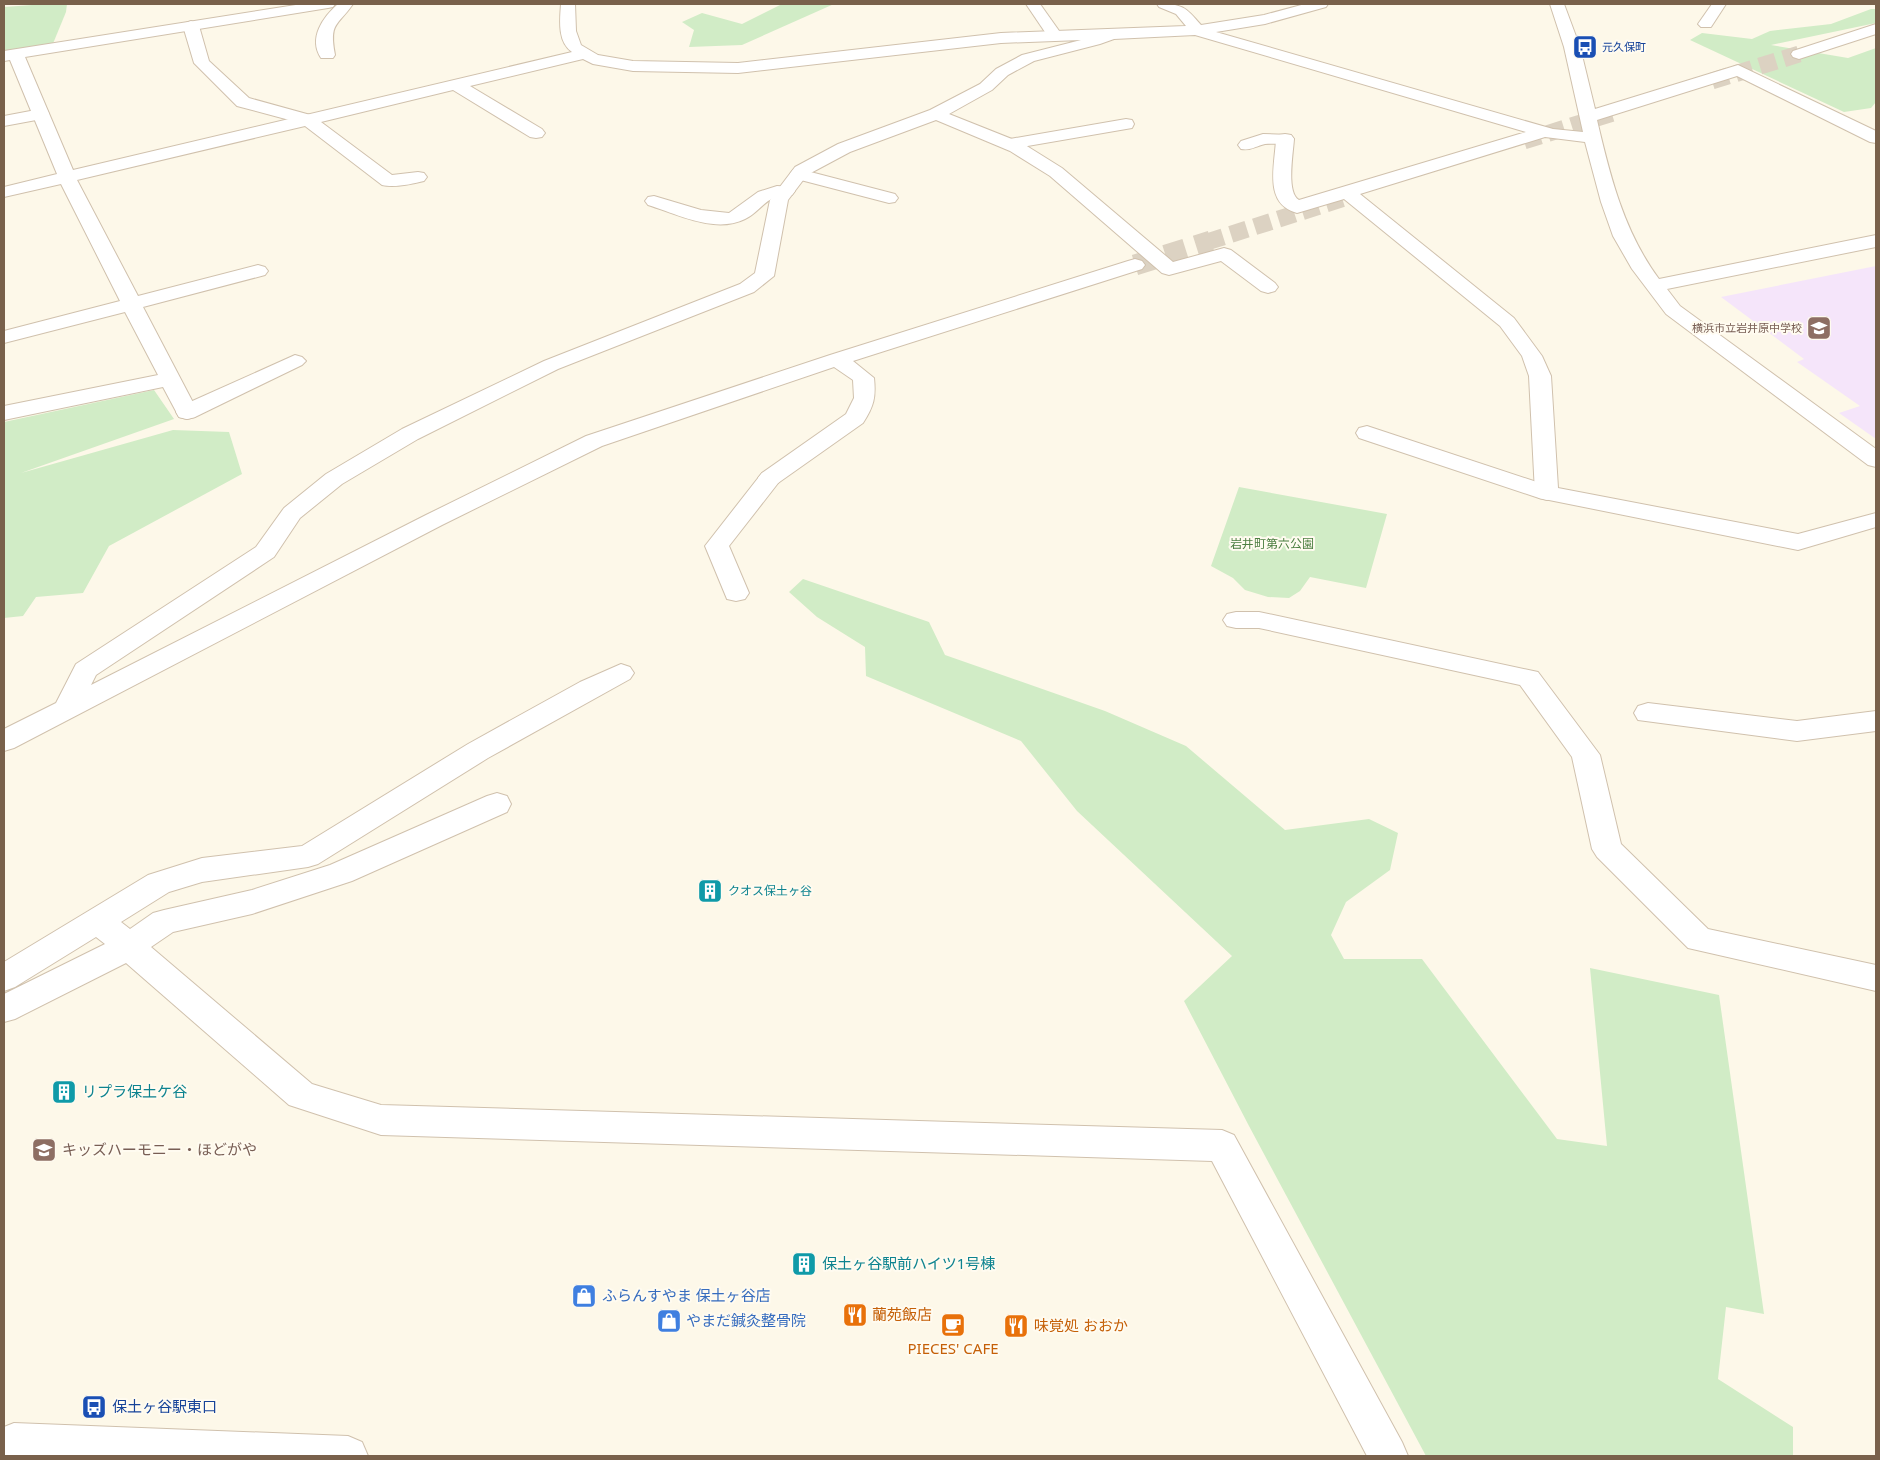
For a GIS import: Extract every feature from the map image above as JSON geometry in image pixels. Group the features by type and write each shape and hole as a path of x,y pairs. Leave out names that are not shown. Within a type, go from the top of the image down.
{"street":[{"path":"295,360 187,412 67,178 41,114 10,55 328,4"},
{"path":"327,55 323,38 328,21 346,4"},
{"path":"568,4 568,31 574,47 594,59 633,66 738,68 904,48 1054,35 1194,30 1265,18 1321,4"},
{"path":"1033,4 1054,35"},
{"path":"1164,4 1180,11 1194,30 1544,132 1593,138"},
{"path":"1557,4 1571,45 1593,138 1618,225 1640,267 1673,310 1876,460"},
{"path":"1706,24 1719,4"},
{"path":"191,26 202,63 243,102 308,120 388,181 418,177"},
{"path":"1799,54 1876,29"},
{"path":"67,708 85,670 265,552 292,513 334,479 410,434 551,365 747,288 764,276 779,200 799,174 844,148 936,114 986,88 1002,72 1028,58 1095,42 1114,33"},
{"path":"4,192 585,54"},
{"path":"1588,117 1738,70 1876,138"},
{"path":"456,85 536,132"},
{"path":"4,120 41,114"},
{"path":"936,114 1010,144 1056,172 1169,269 1224,254 1268,287"},
{"path":"1010,144 1126,124"},
{"path":"1247,145 1263,139 1285,139 1282,189 1286,201 1297,207 1544,132"},
{"path":"799,174 889,198"},
{"path":"654,201 720,220 739,216 768,192 786,191"},
{"path":"1348,193 1507,322 1532,356 1540,376 1547,494"},
{"path":"1654,286 1876,242"},
{"path":"4,741 434,520 594,442 837,359 1136,265"},
{"path":"4,337 258,272"},
{"path":"736,593 717,546 770,478 855,418 865,398 863,378 837,359"},
{"path":"4,413 171,379"},
{"path":"1367,433 1547,494 1798,542 1876,520"},
{"path":"1236,620 1259,620 1529,678 1586,755 1607,849 1699,938 1876,978"},
{"path":"4,978 159,883 202,870 308,856 478,751 621,673"},
{"path":"1648,713 1797,731 1876,722"},
{"path":"4,1009 128,947 164,922 252,902 341,873 497,804"},
{"path":"98,920 301,1095 381,1120 1222,1146 1388,1456"},
{"path":"4,1447 14,1444 214,1454 348,1456"}],"shaded area":[{"name":"横浜市立岩井原中学校","path":"1876,266 1876,439 1839,413 1860,406 1797,362 1804,359 1721,297"}],"green space":[{"path":"67,4 66,12 52,46 4,53 4,7"},
{"path":"782,4 834,4 742,45 689,47 694,30 682,22 702,13 742,24"},
{"path":"1871,9 1876,9 1876,23 1771,45 1848,58 1876,48 1876,102 1871,108 1844,112 1690,40 1702,33 1752,39 1770,31 1831,24"},
{"path":"154,390 174,419 21,473 173,430 229,432 242,474 109,546 83,593 36,597 23,616 4,618 4,422"},
{"name":"岩井町第六公園","path":"1239,487 1387,514 1366,588 1310,577 1300,591 1289,598 1268,597 1245,590 1233,578 1211,566"},
{"path":"803,579 929,622 945,655 1105,711 1186,746 1285,830 1369,819 1398,833 1390,870 1346,902 1331,935 1344,959 1422,959 1557,1139 1607,1146 1590,968 1719,995 1764,1314 1726,1307 1718,1379 1793,1427 1793,1456 1426,1456 1184,1001 1232,956 1077,811 1021,741 866,676 865,647 817,617 789,592"}],"tunnel":[{"path":"1712,81 1799,54"},
{"path":"1524,141 1616,112"},
{"path":"1207,242 1354,195"},
{"path":"1135,265 1211,241"}],"place":[{"name":"元久保町","path":"1585,47"},
{"name":"横浜市立岩井原中学校","path":"1819,328"},
{"name":"クオス保土ヶ谷","path":"710,891"},
{"name":"リプラ保土ケ谷","path":"64,1092"},
{"name":"キッズハーモニー・ほどがや","path":"44,1150"},
{"name":"保土ヶ谷駅前ハイツ1号棟","path":"804,1264"},
{"name":"ふらんすやま 保土ヶ谷店","path":"584,1296"},
{"name":"蘭苑飯店","path":"855,1315"},
{"name":"やまだ鍼灸整骨院","path":"669,1321"},
{"name":"PIECES' CAFE","path":"953,1325"},
{"name":"味覚処 おおか","path":"1016,1326"},
{"name":"保土ヶ谷駅東口","path":"94,1407"}]}
